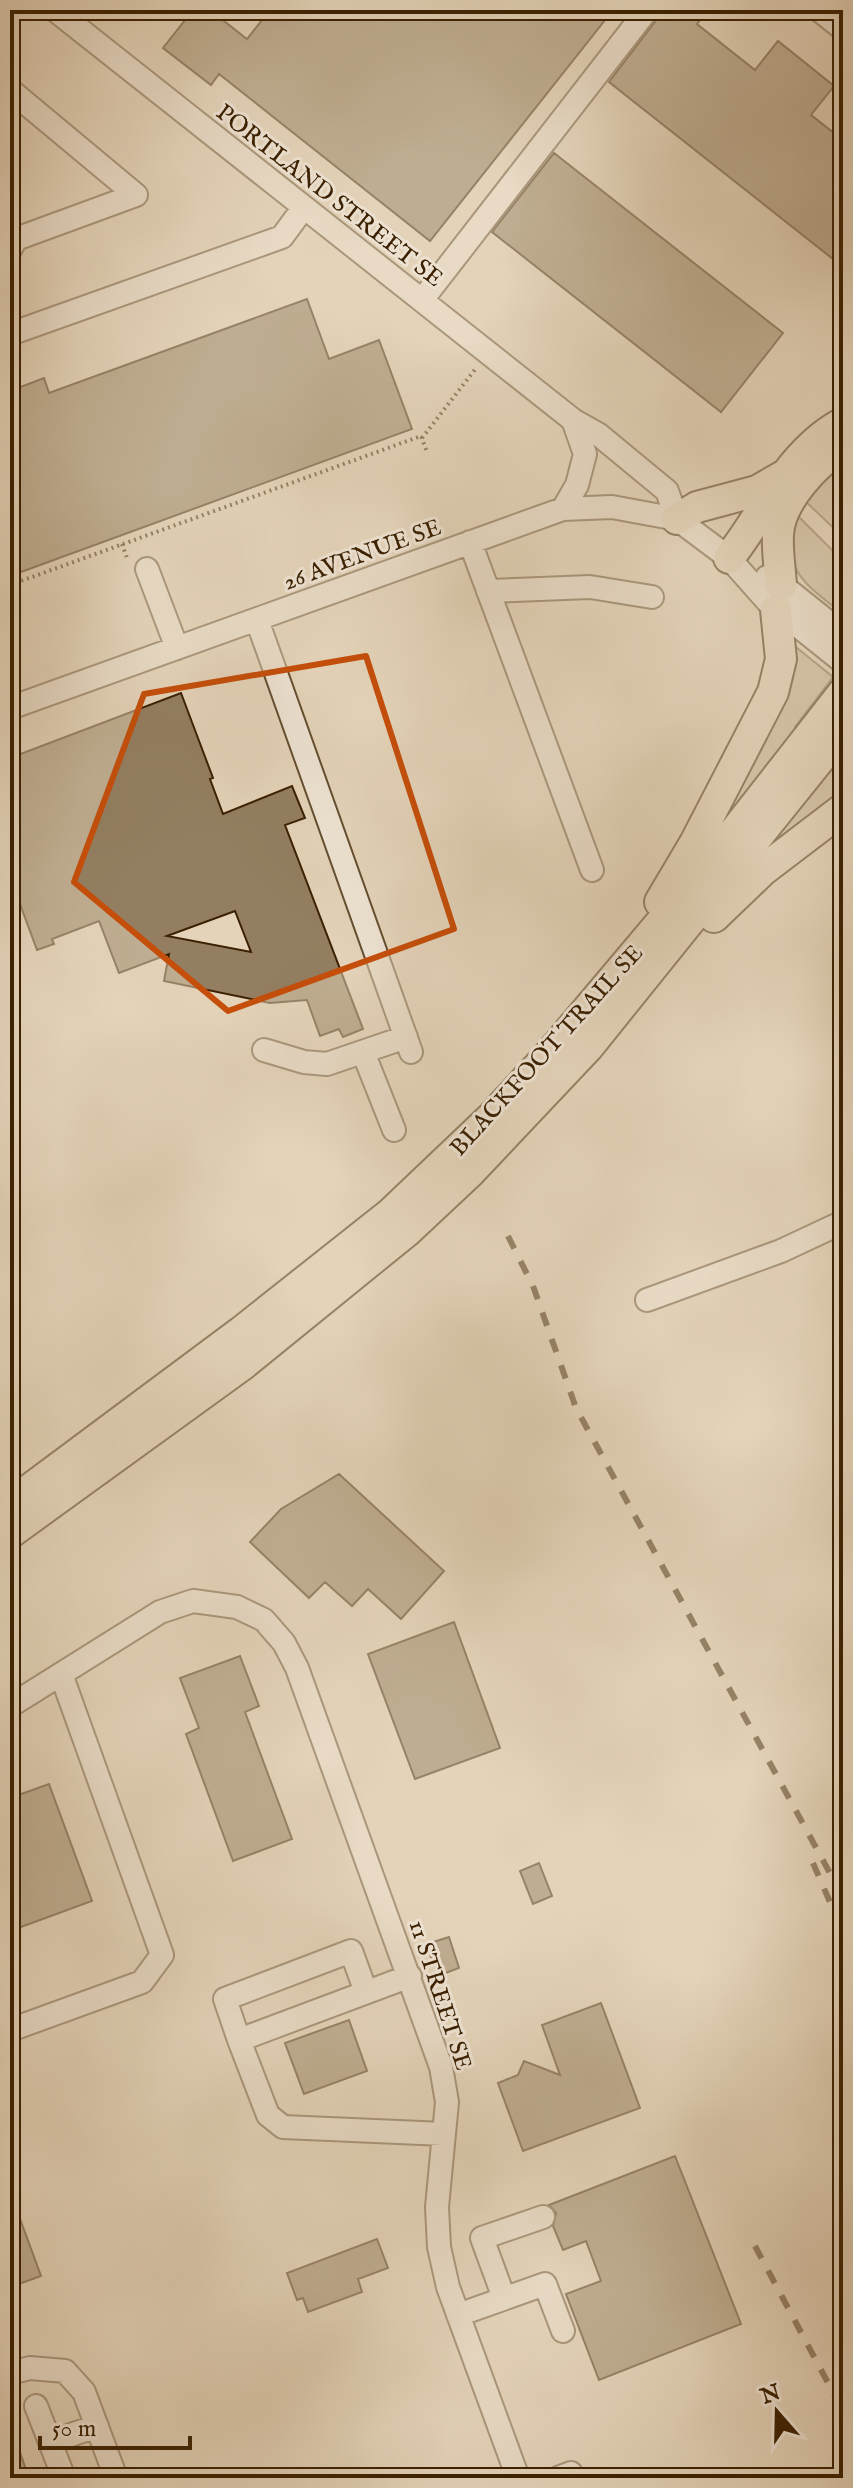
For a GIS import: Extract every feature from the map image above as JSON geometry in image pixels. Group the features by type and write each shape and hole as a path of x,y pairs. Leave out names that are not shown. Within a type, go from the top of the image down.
{"main road":[{"path":"729,558 811,444 843,423"},
{"path":"652,951 663,895 695,843 773,692 781,659 778,532 784,513 792,498 819,466 843,447"},
{"path":"677,519 697,507 757,491 787,474"},
{"name":"BLACKFOOT TRAIL SE","path":"10,1533 242,1365 407,1231 470,1172 588,1047 652,951 843,693"},
{"name":"BLACKFOOT TRAIL SE","path":"10,1504 241,1332 390,1214 502,1106 652,951 843,730"},
{"path":"652,951 708,923 763,870 843,809"}],"street":[{"name":"PORTLAND STREET SE","path":"55,10 573,420 598,434 667,491 677,519"},
{"path":"422,300 647,10"},
{"path":"819,10 843,29"},
{"path":"10,90 136,195 16,239 10,250"},
{"path":"10,334 282,237 304,207"},
{"path":"563,509 577,485 585,454 573,420"},
{"name":"26 AVENUE SE","path":"10,708 563,509 612,507 677,519 779,597 838,649"},
{"path":"470,542 592,870"},
{"path":"138,566 177,648"},
{"path":"488,591 590,587 652,597"},
{"path":"257,620 409,1044 363,1052 327,1064 304,1062 264,1050"},
{"path":"363,1052 394,1130"},
{"path":"647,1300 781,1251 843,1222"},
{"name":"11 STREET SE","path":"61,1674 160,1612 193,1601 237,1607 264,1620 284,1643 297,1668 441,2067 447,2102 437,2207 439,2247 448,2287 518,2478"},
{"path":"10,1706 61,1674 162,1955 142,1982 10,2030"},
{"path":"366,1992 351,1951 225,1999 268,2115 283,2127 444,2134"},
{"path":"239,2040 410,1976"},
{"path":"504,2298 482,2238 543,2217"},
{"path":"458,2315 545,2284 563,2331"},
{"path":"10,2373 30,2368 65,2371 84,2392 116,2478"},
{"path":"36,2406 64,2478"},
{"path":"50,2442 97,2426"}],"path":[{"path":"422,438 479,365"},
{"path":"10,585 422,438"},
{"path":"422,438 427,452"},
{"path":"384,439 387,448"},
{"path":"240,492 243,500"},
{"path":"206,504 209,513"},
{"path":"194,509 197,517"},
{"path":"172,517 175,525"},
{"path":"128,533 132,541"},
{"path":"122,544 138,566"},
{"path":"84,549 87,557"},
{"path":"51,561 54,569"}],"highlighted area":[{"path":"366,656 454,929 228,1011 74,882 144,694"}],"shaded area":[{"path":"843,458 843,537 803,499"},
{"path":"794,512 843,561 843,608 837,603 834,607 819,595 796,567 792,546"},
{"path":"791,643 833,677 795,727 799,732 708,846"},
{"path":"843,754 843,796 741,876 837,761"}],"building":[{"path":"193,10 210,10 247,39 270,10 613,10 430,241 219,74 211,85 163,48"},
{"path":"664,10 708,10 697,24 755,70 778,41 834,86 811,115 843,140 843,267 609,82"},
{"path":"554,153 783,333 721,412 492,232"},
{"path":"307,299 329,359 379,340 412,429 10,576 10,391 44,378 49,393"},
{"path":"181,693 223,814 292,786 305,818 285,825 363,1029 343,1037 339,1029 320,1036 307,1000 270,1003 164,981 169,954 119,973 99,921 52,939 54,944 37,950 10,877 10,758","holes":["235,911 251,952 167,936"]},
{"path":"339,1474 444,1571 401,1619 368,1589 352,1606 325,1582 309,1598 250,1542 281,1509"},
{"path":"454,1622 500,1748 415,1779 368,1654"},
{"path":"240,1656 259,1706 245,1712 292,1839 233,1861 186,1734 199,1728 180,1678"},
{"path":"49,1784 92,1901 10,1931 10,1798"},
{"path":"539,1863 552,1896 533,1904 520,1871"},
{"path":"449,1937 459,1968 443,1974 437,1959 432,1961 427,1944"},
{"path":"601,2003 640,2108 523,2151 498,2083 518,2075 524,2061 560,2075 542,2025"},
{"path":"349,2020 367,2071 304,2094 285,2043"},
{"path":"675,2156 741,2324 599,2380 566,2294 601,2281 586,2241 563,2250 553,2226 556,2213 549,2205"},
{"path":"12,2197 41,2276 19,2284 10,2260"},
{"path":"377,2239 388,2268 358,2279 362,2292 308,2312 303,2298 297,2300 287,2273"},
{"path":"12,2430 29,2478 10,2478"}],"railway":[{"path":"508,1236 533,1286 576,1408 843,1897"},
{"path":"813,1863 843,1932"},
{"path":"755,2246 843,2411"}]}
